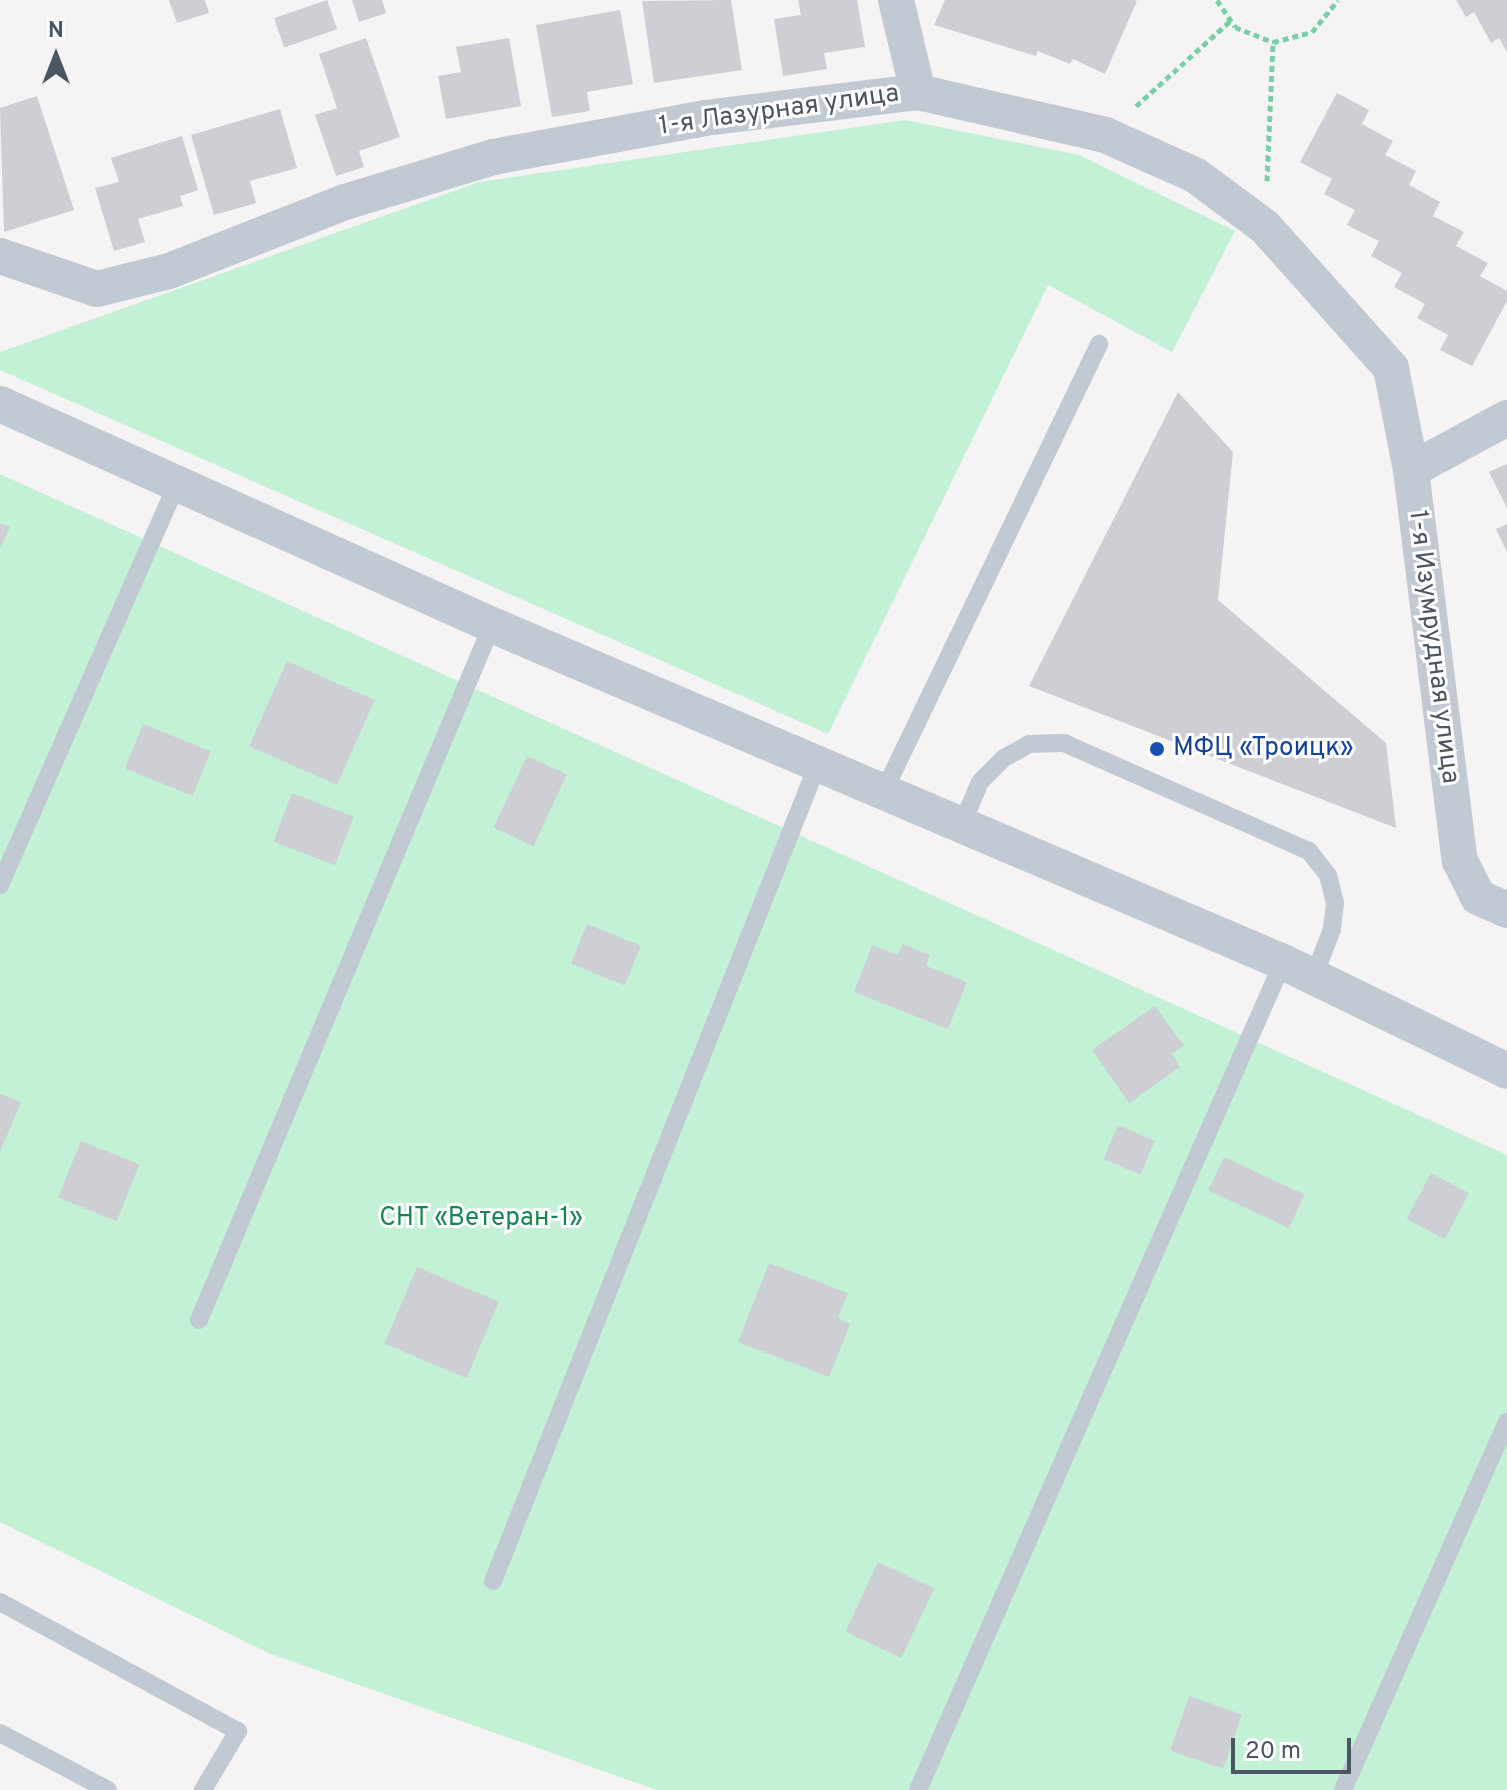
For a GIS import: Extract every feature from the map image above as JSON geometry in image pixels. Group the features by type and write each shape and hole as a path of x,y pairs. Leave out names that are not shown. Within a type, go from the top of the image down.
{"street":[{"path":"896,0 918,92"},
{"name":"1-я Лазурная улица","path":"0,256 97,289 169,271 345,202 493,157 705,118 918,92 1105,135 1195,175 1265,227 1391,368 1411,470"},
{"path":"0,404 492,625 963,822 1298,969 1507,1071"},
{"path":"1411,470 1507,418"},
{"name":"1-я Изумрудная улица","path":"1411,470 1460,861 1478,897 1507,910"}],"lane":[{"path":"885,789 1099,344"},
{"path":"0,885 177,484"},
{"path":"199,1320 492,625"},
{"path":"918,1790 1298,969 1332,929 1335,903 1328,875 1309,851 1064,743 1029,744 1004,758 980,782 963,822"},
{"path":"493,1581 819,761"},
{"path":"1343,1790 1507,1422"},
{"path":"0,1602 238,1731 203,1790"},
{"path":"0,1733 108,1790"}],"path":[{"path":"1217,0 1230,21 1253,37 1273,42 1312,32 1338,0"},
{"path":"1105,135 1230,21"},
{"path":"1265,227 1273,42"}],"green space":[{"path":"905,120 1079,155 1235,231 1172,352 1048,285 828,734 0,370 0,352 479,182"},
{"name":"СНТ «Ветеран-1»","path":"0,474 1507,1155 1507,1790 657,1790 271,1654 0,1522"}],"building":[{"path":"169,0 205,0 209,13 177,23"},
{"path":"327,0 337,29 284,48 274,18"},
{"path":"352,0 382,0 386,13 359,22"},
{"path":"731,0 742,70 654,83 642,1"},
{"path":"798,0 857,0 865,47 824,53 827,69 783,76 774,19 801,15"},
{"path":"945,0 1137,1 1105,74 1073,59 1070,64 1038,51 1036,56 934,25"},
{"path":"1456,0 1507,0 1507,52 1499,38 1491,43 1474,12 1466,17"},
{"path":"620,10 633,84 587,92 590,111 552,117 536,25"},
{"path":"366,38 400,137 359,151 364,167 336,176 315,115 337,108 319,54"},
{"path":"509,38 521,106 446,119 438,76 461,72 456,47"},
{"path":"1337,93 1369,110 1362,124 1393,141 1385,155 1416,171 1409,185 1440,202 1433,216 1464,232 1456,246 1488,263 1480,276 1507,291 1507,301 1472,366 1440,350 1448,335 1417,318 1425,304 1394,287 1402,273 1371,256 1379,241 1347,225 1355,210 1324,194 1332,179 1300,162"},
{"path":"37,96 74,210 4,232 0,108"},
{"path":"280,109 297,168 250,181 256,203 214,215 191,135"},
{"path":"182,136 198,190 180,196 183,206 138,219 145,242 114,251 95,188 119,182 111,158"},
{"path":"1178,392 1233,452 1218,600 1386,743 1396,828 1029,686"},
{"path":"1507,464 1507,508 1489,472"},
{"path":"0,523 10,527 0,548"},
{"path":"1507,524 1507,552 1496,529"},
{"path":"287,661 375,700 337,785 249,746"},
{"path":"143,724 211,751 193,796 125,769"},
{"path":"527,756 567,775 533,846 494,828"},
{"path":"292,793 354,817 335,865 273,842"},
{"path":"587,924 641,946 625,986 571,964"},
{"path":"903,944 930,955 926,966 967,982 948,1029 854,992 872,945 898,955"},
{"path":"1155,1006 1184,1046 1172,1054 1180,1067 1129,1103 1092,1050"},
{"path":"0,1094 21,1102 0,1152"},
{"path":"1118,1125 1155,1141 1140,1175 1104,1159"},
{"path":"81,1141 139,1165 117,1221 58,1198"},
{"path":"1224,1157 1305,1195 1289,1228 1208,1191"},
{"path":"1431,1173 1469,1193 1445,1239 1407,1219"},
{"path":"769,1263 848,1293 838,1318 850,1324 829,1377 738,1342"},
{"path":"417,1267 499,1302 466,1378 385,1343"},
{"path":"878,1562 934,1588 902,1658 845,1632"},
{"path":"1189,1696 1242,1714 1223,1769 1170,1751"}],"place":[{"name":"МФЦ «Троицк»","path":"1157,749"}]}
